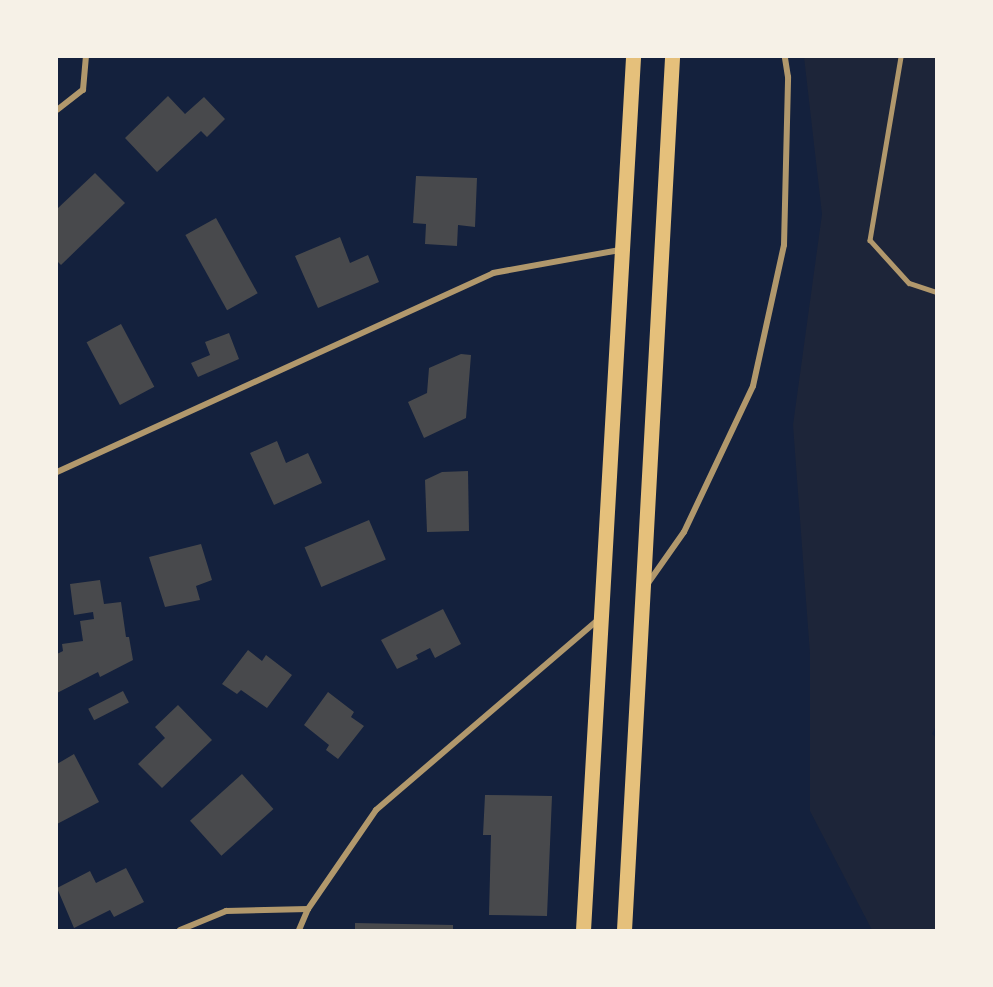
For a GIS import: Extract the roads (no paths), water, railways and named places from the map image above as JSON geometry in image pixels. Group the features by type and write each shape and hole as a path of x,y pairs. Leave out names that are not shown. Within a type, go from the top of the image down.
{"main road":[{"path":"583,930 633,57"},
{"path":"624,930 672,57"}],"street":[{"path":"57,110 83,90 86,57"},
{"path":"642,591 684,532 753,386 784,245 788,77 785,57"},
{"path":"57,472 494,273 621,250"},
{"path":"299,930 308,909 376,810 602,617"},
{"path":"180,930 226,911 308,909"}],"lane":[{"path":"901,57 870,240 909,283 936,292"}]}
